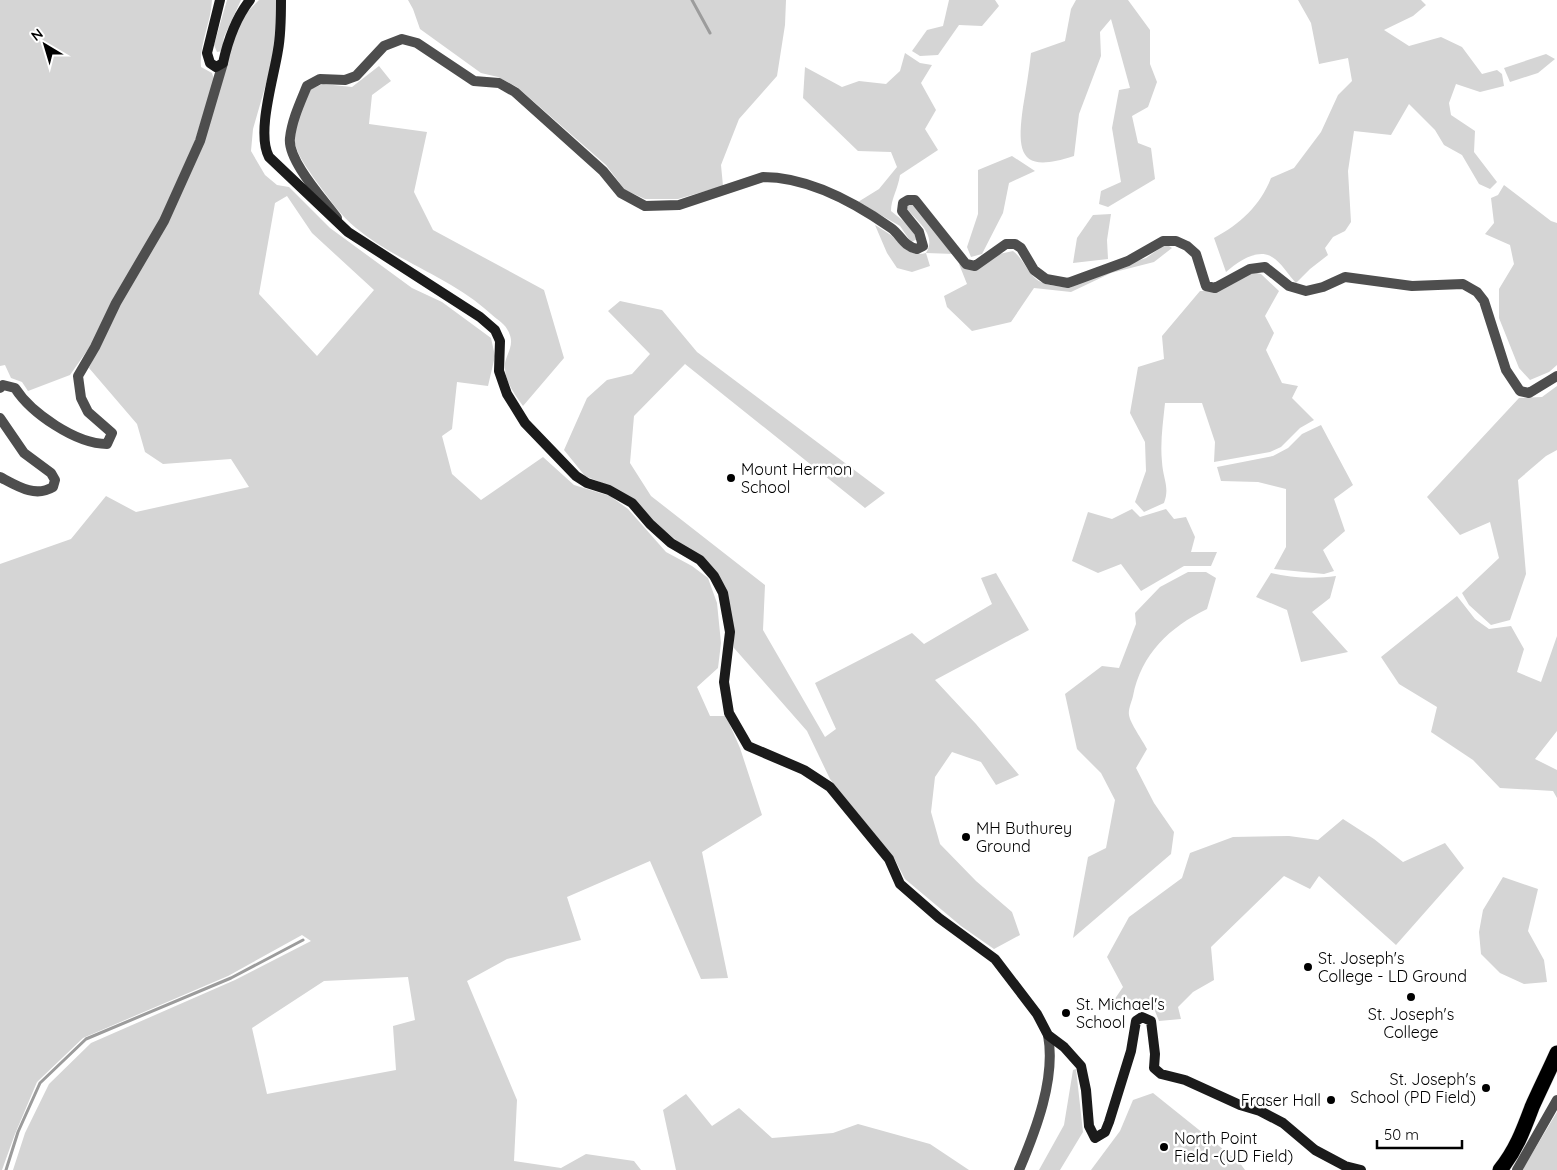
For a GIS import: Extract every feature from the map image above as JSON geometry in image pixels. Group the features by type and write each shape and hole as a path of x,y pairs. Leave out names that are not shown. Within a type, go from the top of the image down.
{"highway":[{"path":"1500,1170 1514,1152 1522,1137 1532,1107 1557,1053"}],"main road":[{"path":"220,0 207,53 210,63 216,67 223,63 228,38 241,12 250,0"},
{"path":"281,0 279,49 268,97 264,148 280,169 348,232 480,317 495,330 500,341 499,371 507,394 524,423 576,476 587,483 609,490 632,503 650,524 671,543 700,560 710,571 723,593 730,632 724,682 729,713 748,746 804,770 830,787 889,859 900,884 939,918 995,959 1037,1014 1048,1035 1064,1047 1081,1066 1086,1090 1089,1126 1095,1138 1105,1132 1109,1122 1131,1051 1136,1021 1142,1017 1151,1021 1156,1054 1154,1068 1161,1074 1185,1080 1232,1102 1260,1111 1283,1123 1315,1150 1345,1166 1361,1170"}],"street":[{"path":"348,232 295,159 289,140 294,120 307,86 320,80 345,80 356,76 384,46 402,39 418,43 474,81 498,83 515,92 604,171 621,193 644,206 678,205 763,178 775,177 803,182 834,195 876,218 895,231 909,247 917,250 923,246 922,238 902,211 903,203 908,200 915,200 966,264 974,266 1006,244 1015,244 1021,248 1034,270 1046,279 1068,283 1080,277 1128,261 1163,241 1176,241 1188,246 1196,254 1206,286 1215,288 1250,269 1265,267 1289,286 1306,291 1323,287 1345,277 1412,286 1463,284 1476,292 1484,301 1506,370 1520,391 1529,393 1557,376"},
{"path":"0,388 3,385 15,388 25,403 36,413 61,429 98,444 107,444 111,439 112,433 88,412 81,398 78,376 95,347 116,303 164,221 200,141 223,63"},
{"path":"0,418 24,453 51,473 55,480 53,486 46,491 36,492 23,489 0,476"},
{"path":"1019,1170 1032,1140 1044,1093 1050,1050 1048,1035"},
{"path":"1517,1170 1557,1100"}],"shaded area":[{"path":"0,0 212,0 202,50 201,67 212,73 214,79 195,141 160,219 91,345 70,375 28,391 22,382 11,378 5,365 0,366"},
{"path":"227,0 241,0 224,37 222,51 217,52 214,45"},
{"path":"259,0 278,0 276,49 253,129 251,151 265,175 277,185 289,187 330,228 412,288 442,302 491,338 495,356 488,386 457,382 452,429 442,436 452,474 481,500 543,457 574,485 610,496 628,509 666,552 692,566 708,578 717,603 721,643 718,668 697,687 710,716 726,716 740,748 762,815 702,852 728,978 701,979 650,861 567,897 581,940 507,959 467,981 517,1100 514,1161 561,1168 586,1154 634,1161 641,1170 13,1170 25,1133 49,1084 91,1043 235,980 311,941 302,935 228,976 83,1038 37,1082 2,1170 0,1170 0,564 71,539 106,496 136,512 249,487 231,459 163,464 145,452 137,424 89,368 119,302 167,222 232,37 242,22 244,15","holes":["287,196 312,233 374,290 317,356 259,294 275,203","408,977 415,1020 393,1026 396,1070 267,1094 252,1028 324,981"]},
{"path":"408,0 786,0 785,25 777,76 739,119 721,165 723,186 678,199 645,199 625,190 606,165 517,87 498,77 481,73 420,29"},
{"path":"949,0 995,0 999,6 982,26 959,25 938,55 920,56 912,51 927,30 943,26"},
{"path":"1076,0 1128,0 1150,30 1150,64 1157,82 1148,107 1132,116 1138,143 1151,148 1155,179 1108,207 1099,204 1101,191 1121,182 1112,128 1119,90 1130,88 1111,19 1100,32 1101,56 1079,114 1074,156 1057,161 1033,161 1026,156 1022,149 1021,124 1031,53 1065,41 1071,9"},
{"path":"1298,0 1421,0 1426,5 1413,16 1384,30 1409,46 1441,37 1462,47 1482,74 1497,70 1502,74 1504,86 1480,92 1456,84 1449,103 1451,115 1475,131 1474,152 1497,182 1490,189 1479,184 1462,155 1444,145 1435,130 1409,104 1391,135 1354,131 1348,171 1351,222 1345,231 1333,237 1325,248 1328,255 1296,283 1279,262 1272,257 1260,254 1248,257 1226,272 1214,238 1241,220 1255,206 1271,178 1294,168 1321,132 1338,95 1352,81 1348,58 1319,64 1311,23"},
{"path":"905,53 920,63 932,65 921,83 936,110 925,129 938,150 900,175 892,202 891,211 907,224 918,239 911,242 900,226 858,202 879,189 897,167 891,152 858,151 803,98 805,67 842,87 859,81 886,84 900,71"},
{"path":"1546,54 1555,59 1538,73 1510,82 1504,68"},
{"path":"379,66 391,81 372,95 369,124 427,132 414,192 433,230 544,290 564,358 523,406 511,389 507,379 505,364 511,340 504,325 459,290 389,251 356,228 327,196 296,148 295,129 311,89 323,84 352,87"},
{"path":"1012,156 1035,171 1009,183 1003,213 982,254 971,257 967,247 978,214 978,170"},
{"path":"1504,185 1551,221 1557,223 1557,365 1549,372 1530,380 1519,368 1499,318 1499,289 1514,264 1510,245 1485,234 1494,223 1491,198 1498,195"},
{"path":"914,204 955,254 926,253 929,246 928,235 907,209 908,205"},
{"path":"1111,214 1107,240 1108,259 1073,263 1077,238 1093,215"},
{"path":"875,225 892,236 910,252 926,253 930,266 912,272 897,268 887,253"},
{"path":"1166,244 1172,248 1154,262 1111,273 1071,292 1034,288 1011,322 972,331 947,307 944,296 967,284 959,264 976,268 995,255 1013,251 1030,273 1040,282 1070,288 1089,277 1146,258"},
{"path":"1249,271 1261,274 1279,291 1265,316 1274,333 1266,350 1282,383 1298,386 1292,398 1314,420 1300,428 1281,447 1270,452 1214,462 1215,442 1202,403 1165,403 1161,447 1166,497 1164,503 1144,512 1135,502 1146,471 1145,442 1130,413 1138,367 1164,359 1162,336 1200,291 1215,291"},
{"path":"620,301 662,310 697,352 885,493 865,508 685,364 634,416 630,463 651,496 765,585 763,630 825,737 836,729 815,683 912,633 924,644 992,604 981,578 996,573 1029,630 935,680 976,724 1019,775 996,785 981,762 952,752 935,777 931,812 940,844 976,881 1012,912 1020,935 994,949 961,926 905,879 894,858 830,779 807,731 734,648 734,630 726,592 681,544 610,486 585,476 564,450 587,398 607,380 632,374 650,354 608,311"},
{"path":"1557,386 1557,450 1546,456 1518,480 1526,574 1510,620 1491,625 1469,605 1462,593 1499,558 1490,522 1460,535 1427,497 1519,398 1542,397"},
{"path":"1321,425 1353,485 1334,499 1345,531 1323,550 1334,571 1324,574 1274,569 1286,547 1286,489 1258,482 1221,481 1217,467 1273,456 1288,448 1302,434"},
{"path":"1132,509 1140,517 1166,509 1174,519 1186,517 1195,537 1191,552 1217,552 1211,566 1184,566 1141,591 1121,564 1098,573 1072,561 1088,512 1112,519"},
{"path":"1188,572 1206,572 1216,578 1207,609 1169,633 1150,655 1137,681 1129,713 1132,723 1147,749 1136,768 1154,803 1174,832 1171,854 1073,938 1088,857 1106,848 1115,800 1101,773 1077,749 1065,694 1102,666 1119,668 1136,624 1135,613 1160,587"},
{"path":"1271,573 1303,578 1336,576 1330,598 1312,612 1348,652 1301,662 1287,610 1256,597"},
{"path":"1457,596 1475,619 1489,629 1511,626 1524,649 1517,672 1541,682 1557,636 1557,731 1535,759 1557,770 1557,798 1553,791 1500,788 1473,760 1431,732 1437,707 1399,684 1381,657"},
{"path":"1343,819 1374,839 1403,862 1445,843 1464,868 1396,945 1319,876 1310,889 1284,876 1211,947 1214,980 1193,992 1178,1007 1181,1019 1159,1021 1155,1011 1142,1007 1130,1010 1112,1003 1123,987 1107,957 1129,917 1182,878 1190,853 1233,837 1289,836 1318,840"},
{"path":"1503,877 1538,889 1528,931 1544,960 1547,982 1524,984 1500,973 1481,954 1479,932 1483,910"},
{"path":"1076,1069 1083,1132 1060,1170 1039,1170 1064,1125 1073,1070"},
{"name":"North Point Field -(UD Field)","path":"1153,1093 1239,1162 1245,1170 1091,1170 1120,1131 1133,1100"},
{"path":"686,1094 712,1126 739,1108 772,1138 833,1133 858,1124 930,1144 969,1170 676,1170 663,1110"},
{"path":"1557,1112 1557,1170 1523,1170 1524,1167"}],"waterway":[{"path":"692,0 710,33"},
{"path":"6,1170 18,1132 40,1083 86,1039 231,978 303,940"}],"place":[{"name":"Mount Hermon School","path":"731,478"},
{"name":"MH Buthurey Ground","path":"966,837"},
{"name":"St. Joseph's College - LD Ground","path":"1308,967"},
{"name":"St. Joseph's College","path":"1411,997"},
{"name":"St. Michael's School","path":"1066,1013"},
{"name":"St. Joseph's School (PD Field)","path":"1486,1088"},
{"name":"Fraser Hall","path":"1331,1100"},
{"name":"North Point Field -(UD Field)","path":"1164,1147"}]}
